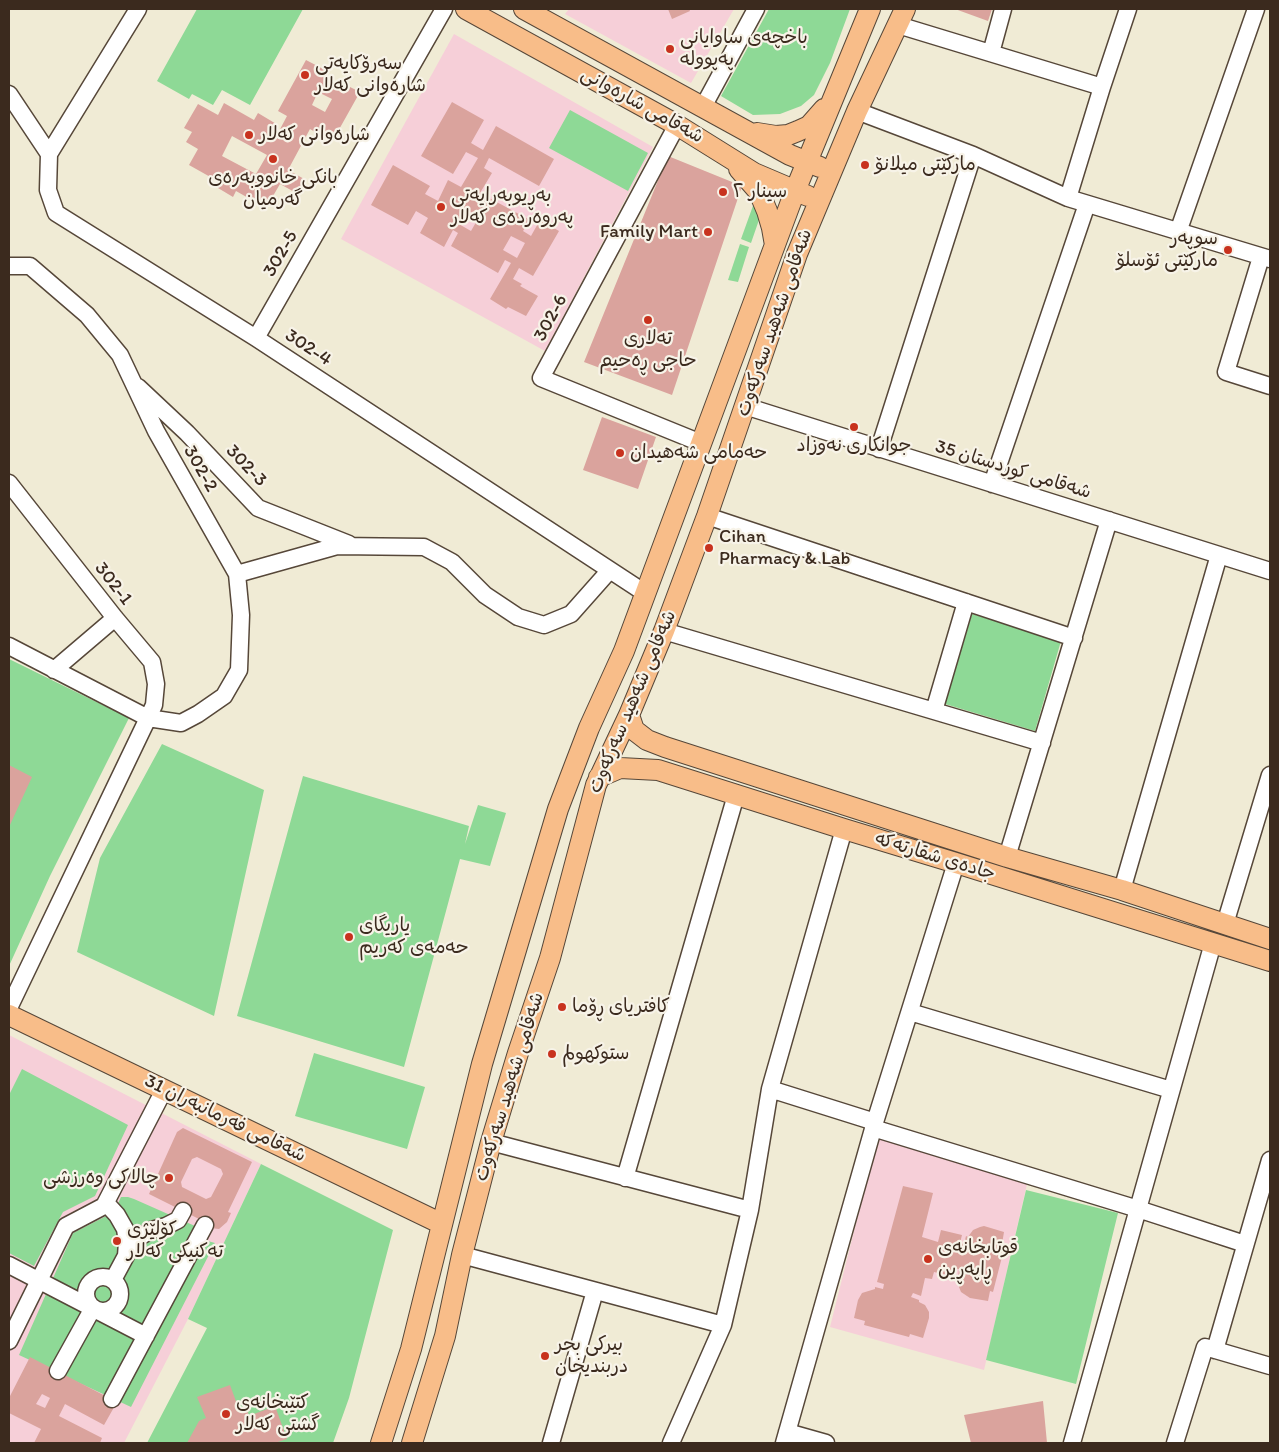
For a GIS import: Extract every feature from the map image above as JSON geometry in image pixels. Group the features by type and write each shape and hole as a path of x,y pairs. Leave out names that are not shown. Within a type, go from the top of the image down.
{"main road":[{"name":"شەقامی شارەوانی","path":"466,9 677,125 754,173 819,200"},
{"name":"شەقامی شارەوانی","path":"524,9 546,14 703,107 790,155 831,172"},
{"name":"شەقامی شەهید سەرکەوت","path":"381,1443 411,1349 482,1064 555,818 589,728 624,651 795,191 870,9"},
{"name":"شەقامی شەهید سەرکەوت","path":"412,1443 445,1336 462,1255 491,1142 550,958 599,777 629,715 664,631 708,516 797,254 857,111 901,17"},
{"path":"750,132 776,136 798,132 818,118 837,92"},
{"path":"726,155 759,192 770,218 775,247"},
{"name":"جادەی شقارتەکە","path":"629,715 634,730 647,740 665,747 1007,857 1122,890 1270,939"},
{"path":"658,770 665,747"},
{"name":"جادەی شقارتەکە","path":"599,777 620,768 658,770 1270,962"},
{"name":"شەقامی فەرمانبەران 31","path":"9,1015 442,1224"}],"street":[{"path":"9,94 49,154 138,9"},
{"name":"302-5","path":"256,338 444,9"},
{"path":"703,107 756,9"},
{"path":"991,53 1002,9"},
{"path":"1068,198 1128,9"},
{"path":"1178,232 1256,9"},
{"path":"901,17 991,53 1102,87"},
{"path":"857,111 974,155 1068,198 1266,258 1226,372 1270,386"},
{"name":"302-6","path":"677,125 542,378 701,443"},
{"name":"302-4","path":"49,154 48,190 56,213 256,338 646,593"},
{"path":"879,449 974,155"},
{"path":"992,484 1087,204"},
{"name":"302-2","path":"9,266 30,266 86,315 120,355 156,432 237,574 241,615 239,670 224,696 181,723 148,718"},
{"name":"302-3","path":"131,380 187,433 258,508 354,546"},
{"name":"شەقامی کوردستان 35","path":"745,406 1270,571"},
{"name":"302-1","path":"9,483 152,662 156,684 154,705 9,1008"},
{"path":"708,516 1074,638"},
{"path":"1007,857 1109,520"},
{"path":"237,574 337,546 424,547 452,562 485,595 518,618 544,624 570,614 610,570"},
{"path":"1122,890 1219,555"},
{"path":"934,711 966,602"},
{"path":"54,670 115,618"},
{"path":"664,631 1042,743"},
{"path":"9,646 148,718"},
{"path":"1225,924 1266,807 1270,775"},
{"path":"625,1178 736,795"},
{"path":"671,1443 723,1325 750,1210 770,1089 844,829"},
{"path":"826,1443 786,1438 874,1125 956,863"},
{"path":"1072,1443 1213,943"},
{"path":"910,1012 1171,1090"},
{"path":"770,1089 874,1125 1245,1244"},
{"path":"9,1342 66,1226 104,1206 164,1090"},
{"path":"491,1142 750,1210"},
{"path":"1214,1350 1270,1160"},
{"path":"106,1203 117,1215 125,1229 127,1242 126,1256"},
{"path":"113,1280 126,1256 141,1236 178,1220 183,1211"},
{"path":"112,1399 205,1225"},
{"path":"462,1255 723,1325"},
{"path":"9,1265 146,1336"},
{"path":"103,1277 113,1280 120,1291 117,1304 106,1311 93,1308 86,1294 89,1284 93,1280 103,1277"},
{"path":"551,1443 595,1291"},
{"path":"58,1371 93,1308"},
{"path":"1175,1443 1204,1347 1270,1366"}],"shaded area":[{"name":"باخچەی ساوایانی پەپوولە","path":"569,9 734,9 691,83 565,14"},
{"name":"بەڕیوبەرایەتی پەروەردەی کەلار","path":"454,34 653,147 545,351 341,239"},
{"name":"کۆلێژی تەکنیکی کەلار","path":"9,1035 261,1164 188,1319 124,1443 9,1443"},
{"name":"قوتابخانەی ڕاپەڕین","path":"878,1135 1028,1180 984,1370 830,1327"}],"green space":[{"path":"197,9 303,9 250,105 222,90 213,105 192,94 189,99 157,81"},
{"path":"769,9 850,9 830,63 814,95 801,106 780,114 753,115 721,96"},
{"path":"570,110 648,153 628,191 549,148"},
{"path":"754,203 760,217 751,243 741,239"},
{"path":"740,244 749,247 738,282 728,280"},
{"path":"972,614 1061,641 1035,731 945,704"},
{"path":"9,659 129,718 50,876 9,966"},
{"path":"162,744 264,790 214,1016 77,952 100,858"},
{"name":"یاریگای ‌حەمەی کەریم","path":"303,776 469,826 465,844 478,805 506,813 490,866 460,859 404,1067 237,1016"},
{"path":"314,1053 425,1087 407,1149 295,1116"},
{"path":"22,1069 128,1125 95,1196 63,1212 34,1266 9,1253 9,1095"},
{"path":"261,1164 393,1230 349,1398 333,1443 147,1443 207,1328 188,1319"},
{"path":"1026,1190 1118,1213 1076,1384 986,1360"},
{"path":"121,1197 134,1199 195,1226 190,1236 215,1243 131,1407 19,1355 73,1233 114,1212"}],"building":[{"path":"668,9 689,9 690,11 672,19"},
{"path":"955,9 992,9 988,21"},
{"name":"شارەوانی کەلار","path":"306,60 329,72 326,77 340,85 342,83 360,92 332,142 310,129 288,170 306,180 298,194 280,184 266,208 236,191 233,197 218,188 221,183 189,165 198,149 186,142 192,132 184,128 198,104 218,115 224,103 254,120 258,113 278,125 275,131 278,133 287,116 278,111","holes":["318,92 332,99 325,112 312,105","232,136 267,155 256,174 222,156"]},
{"name":"بەڕیوبەرایەتی پەروەردەی کەلار","path":"452,102 484,120 471,143 483,150 496,126 554,159 539,186 489,158 484,168 492,173 480,193 530,220 523,231 531,236 540,220 559,231 533,276 519,268 513,279 522,284 520,286 538,296 526,316 508,307 506,309 490,299 511,263 505,260 498,273 451,246 458,233 453,230 444,247 420,233 428,218 416,211 408,225 371,205 393,165 430,186 425,194 438,201 448,180 461,187 478,158 466,152 453,174 421,156","holes":["465,209 479,217 471,231 457,223","511,236 525,243 517,258 503,250"]},
{"path":"668,156 742,186 672,395 584,362"},
{"name":"حەمامی شەهیدان","path":"602,417 656,437 638,489 583,470"},
{"path":"9,765 32,777 9,827"},
{"name":"چالاکی وەرزشی","path":"183,1128 252,1162 228,1212 231,1213 227,1222 219,1229 210,1228 203,1221 149,1194 177,1132","holes":["197,1157 221,1169 223,1174 211,1197 206,1199 182,1187 181,1182 192,1159"]},
{"path":"903,1186 933,1193 922,1237 938,1242 941,1230 962,1235 960,1243 964,1244 966,1236 968,1237 973,1230 980,1227 984,1226 1004,1232 1002,1244 1005,1245 993,1292 990,1291 988,1301 970,1298 961,1292 959,1287 960,1278 958,1278 959,1269 956,1269 954,1277 934,1272 932,1279 925,1278 921,1296 913,1293 911,1297 925,1305 929,1312 923,1338 910,1334 909,1337 864,1325 865,1321 854,1318 858,1300 862,1293 875,1289 875,1287 883,1289 884,1284 877,1282"},
{"path":"30,1357 117,1402 104,1425 65,1404 59,1416 102,1438 100,1443 34,1443 41,1429 9,1413 9,1398","holes":["42,1394 50,1398 45,1408 36,1404"]},
{"name":"کتێبخانەی گشتی کەلار","path":"230,1385 240,1412 247,1409 249,1416 275,1406 287,1439 275,1443 187,1443 199,1421 206,1418 197,1397"},
{"path":"1043,1401 1047,1443 971,1443 964,1415"}],"place":[{"name":"باخچەی ساوایانی پەپوولە","path":"670,49"},
{"name":"سەرۆکایەتی شارەوانی کەلار","path":"305,75"},
{"name":"شارەوانی کەلار","path":"249,135"},
{"name":"بانکی خانووبەرەی گەرمیان","path":"273,159"},
{"name":"مارکێتی میلانۆ","path":"865,165"},
{"name":"سینار ٢","path":"723,192"},
{"name":"بەڕیوبەرایەتی پەروەردەی کەلار","path":"441,207"},
{"name":"Family Mart","path":"708,232"},
{"name":"سوپەر مارکێتی ئۆسلۆ","path":"1228,250"},
{"name":"تەلاری حاجی ڕەحیم","path":"648,320"},
{"name":"جوانکاری نەوزاد","path":"854,427"},
{"name":"حەمامی شەهیدان","path":"620,453"},
{"name":"Cihan Pharmacy & Lab","path":"709,548"},
{"name":"یاریگای ‌حەمەی کەریم","path":"349,937"},
{"name":"کافتریای ڕۆما","path":"562,1007"},
{"name":"ستوكهولم","path":"552,1054"},
{"name":"چالاکی وەرزشی","path":"169,1178"},
{"name":"کۆلێژی تەکنیکی کەلار","path":"117,1241"},
{"name":"قوتابخانەی ڕاپەڕین","path":"928,1259"},
{"name":"بيركى بحر دربنديخان","path":"545,1356"},
{"name":"کتێبخانەی گشتی کەلار","path":"226,1414"}]}
